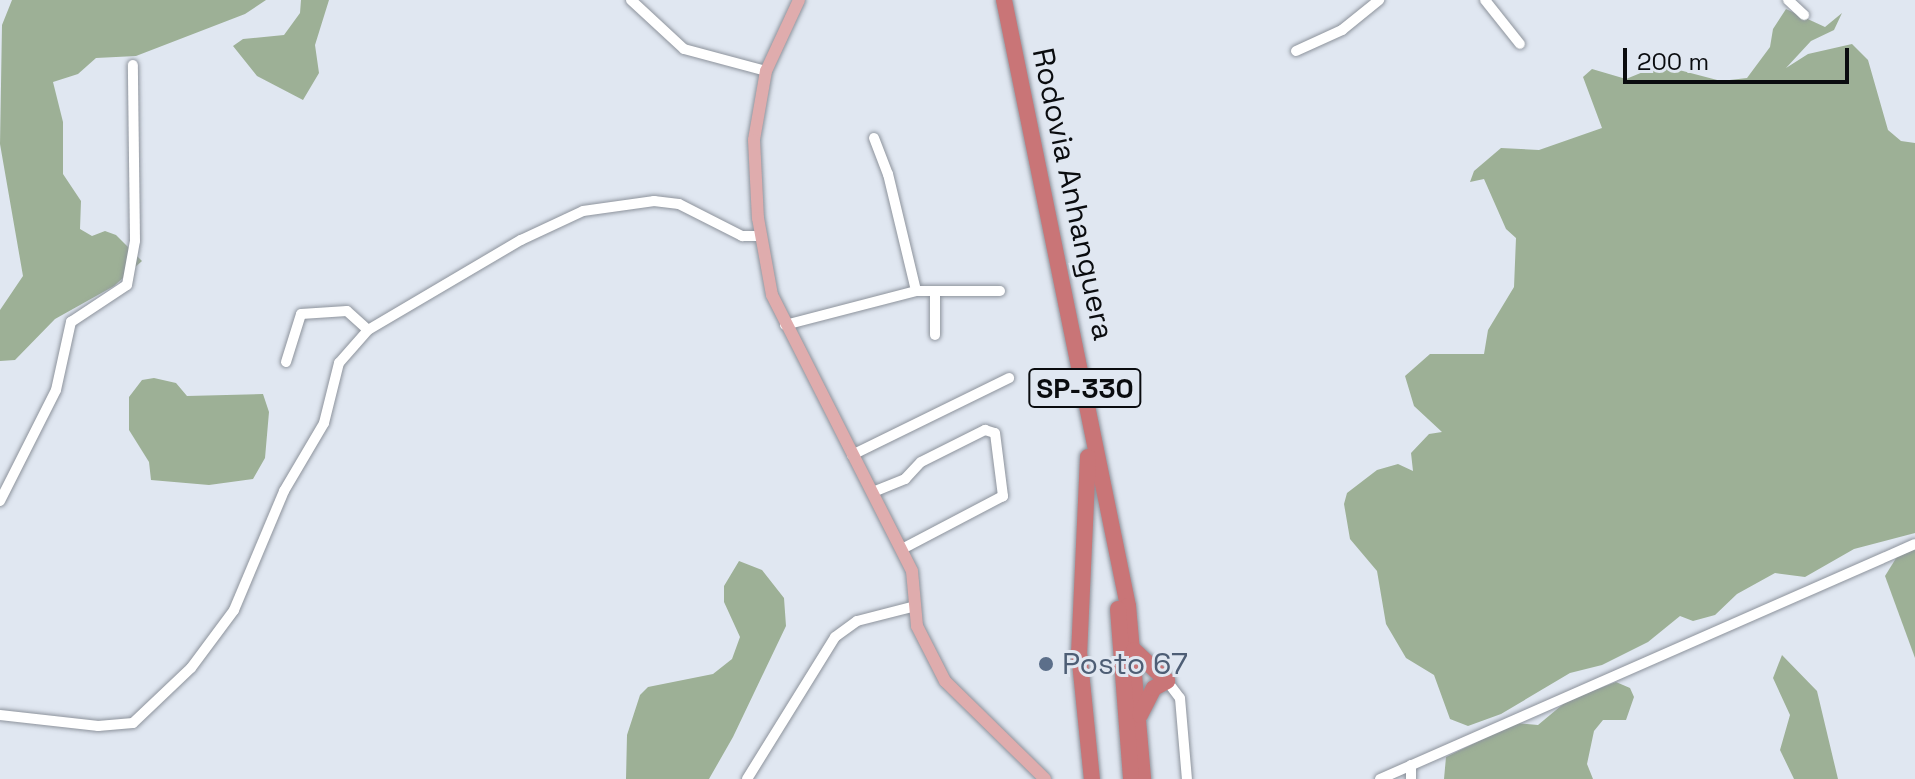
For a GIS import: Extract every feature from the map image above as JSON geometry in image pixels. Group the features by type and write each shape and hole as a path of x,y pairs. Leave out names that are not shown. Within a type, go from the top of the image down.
{"highway":[{"name":"Rodovia Anhanguera","path":"993,0 1117,606 1131,779"},
{"name":"Rodovia Anhanguera","path":"1004,0 1050,211 1134,650 1143,779"},
{"path":"1088,457 1079,638 1092,779"},
{"path":"1134,650 1167,681 1154,688 1140,715"}],"main road":[{"path":"799,0 766,71 754,140 761,236 772,295 902,549 915,589 912,607 945,681 983,722 1045,779"}],"street":[{"path":"631,0 684,49 766,71"},
{"path":"1296,51 1342,30 1379,0"},
{"path":"1485,0 1520,44"},
{"path":"1788,0 1804,15"},
{"path":"0,501 56,390 71,322 127,285 135,227 133,65"},
{"path":"874,138 916,291"},
{"path":"0,715 117,726 149,712 182,677 234,610 284,491 324,423 339,363 368,330 521,240 583,211 654,201 679,204 742,236 761,236"},
{"path":"785,325 916,291 1000,291"},
{"path":"935,291 935,335"},
{"path":"286,362 301,314 347,311 368,330"},
{"path":"852,455 1009,378"},
{"path":"873,492 905,479 921,462 985,430 995,433 1005,490 999,501 902,549"},
{"path":"1380,779 1669,656 1915,544"},
{"path":"747,779 835,637 857,621 912,607"},
{"path":"1167,681 1180,698 1187,779"},
{"path":"1411,765 1411,779"}],"green space":[{"path":"12,0 266,0 245,14 136,56 96,58 78,74 53,82 63,122 63,174 81,201 80,229 92,236 105,231 116,235 142,261 114,286 55,319 15,360 0,361 0,310 23,276 0,144 2,25"},
{"path":"301,0 329,0 315,45 319,73 303,100 257,76 233,46 243,39 284,35 300,13"},
{"path":"1786,9 1825,27 1842,13 1834,30 1811,41 1786,68 1808,54 1852,44 1868,60 1888,130 1901,141 1915,143 1915,533 1854,549 1805,577 1775,573 1737,594 1715,615 1693,621 1680,616 1648,642 1602,665 1570,673 1501,714 1468,726 1450,719 1434,675 1406,658 1386,624 1377,571 1350,539 1344,504 1347,493 1377,470 1398,464 1413,471 1411,453 1429,434 1442,432 1414,406 1405,376 1430,354 1484,354 1488,330 1514,287 1516,238 1506,229 1484,179 1470,182 1474,171 1501,148 1539,150 1602,128 1583,77 1592,69 1626,79 1660,65 1721,81 1747,78 1770,47 1773,29"},
{"path":"154,378 176,383 187,396 263,394 269,412 265,458 253,479 209,485 151,480 149,462 129,430 129,397 142,380"},
{"path":"1915,543 1915,658 1885,576 1898,555"},
{"path":"739,561 762,570 784,598 786,626 733,737 709,779 626,779 627,735 640,695 648,687 713,674 732,659 740,637 724,602 724,586"},
{"path":"1782,655 1817,691 1838,779 1794,779 1780,750 1790,715 1773,678"},
{"path":"1616,682 1630,688 1634,697 1626,720 1603,720 1594,731 1587,764 1593,779 1444,779 1446,757 1516,723 1538,725 1568,700"}],"place":[{"name":"Posto 67","path":"1046,664"}]}
